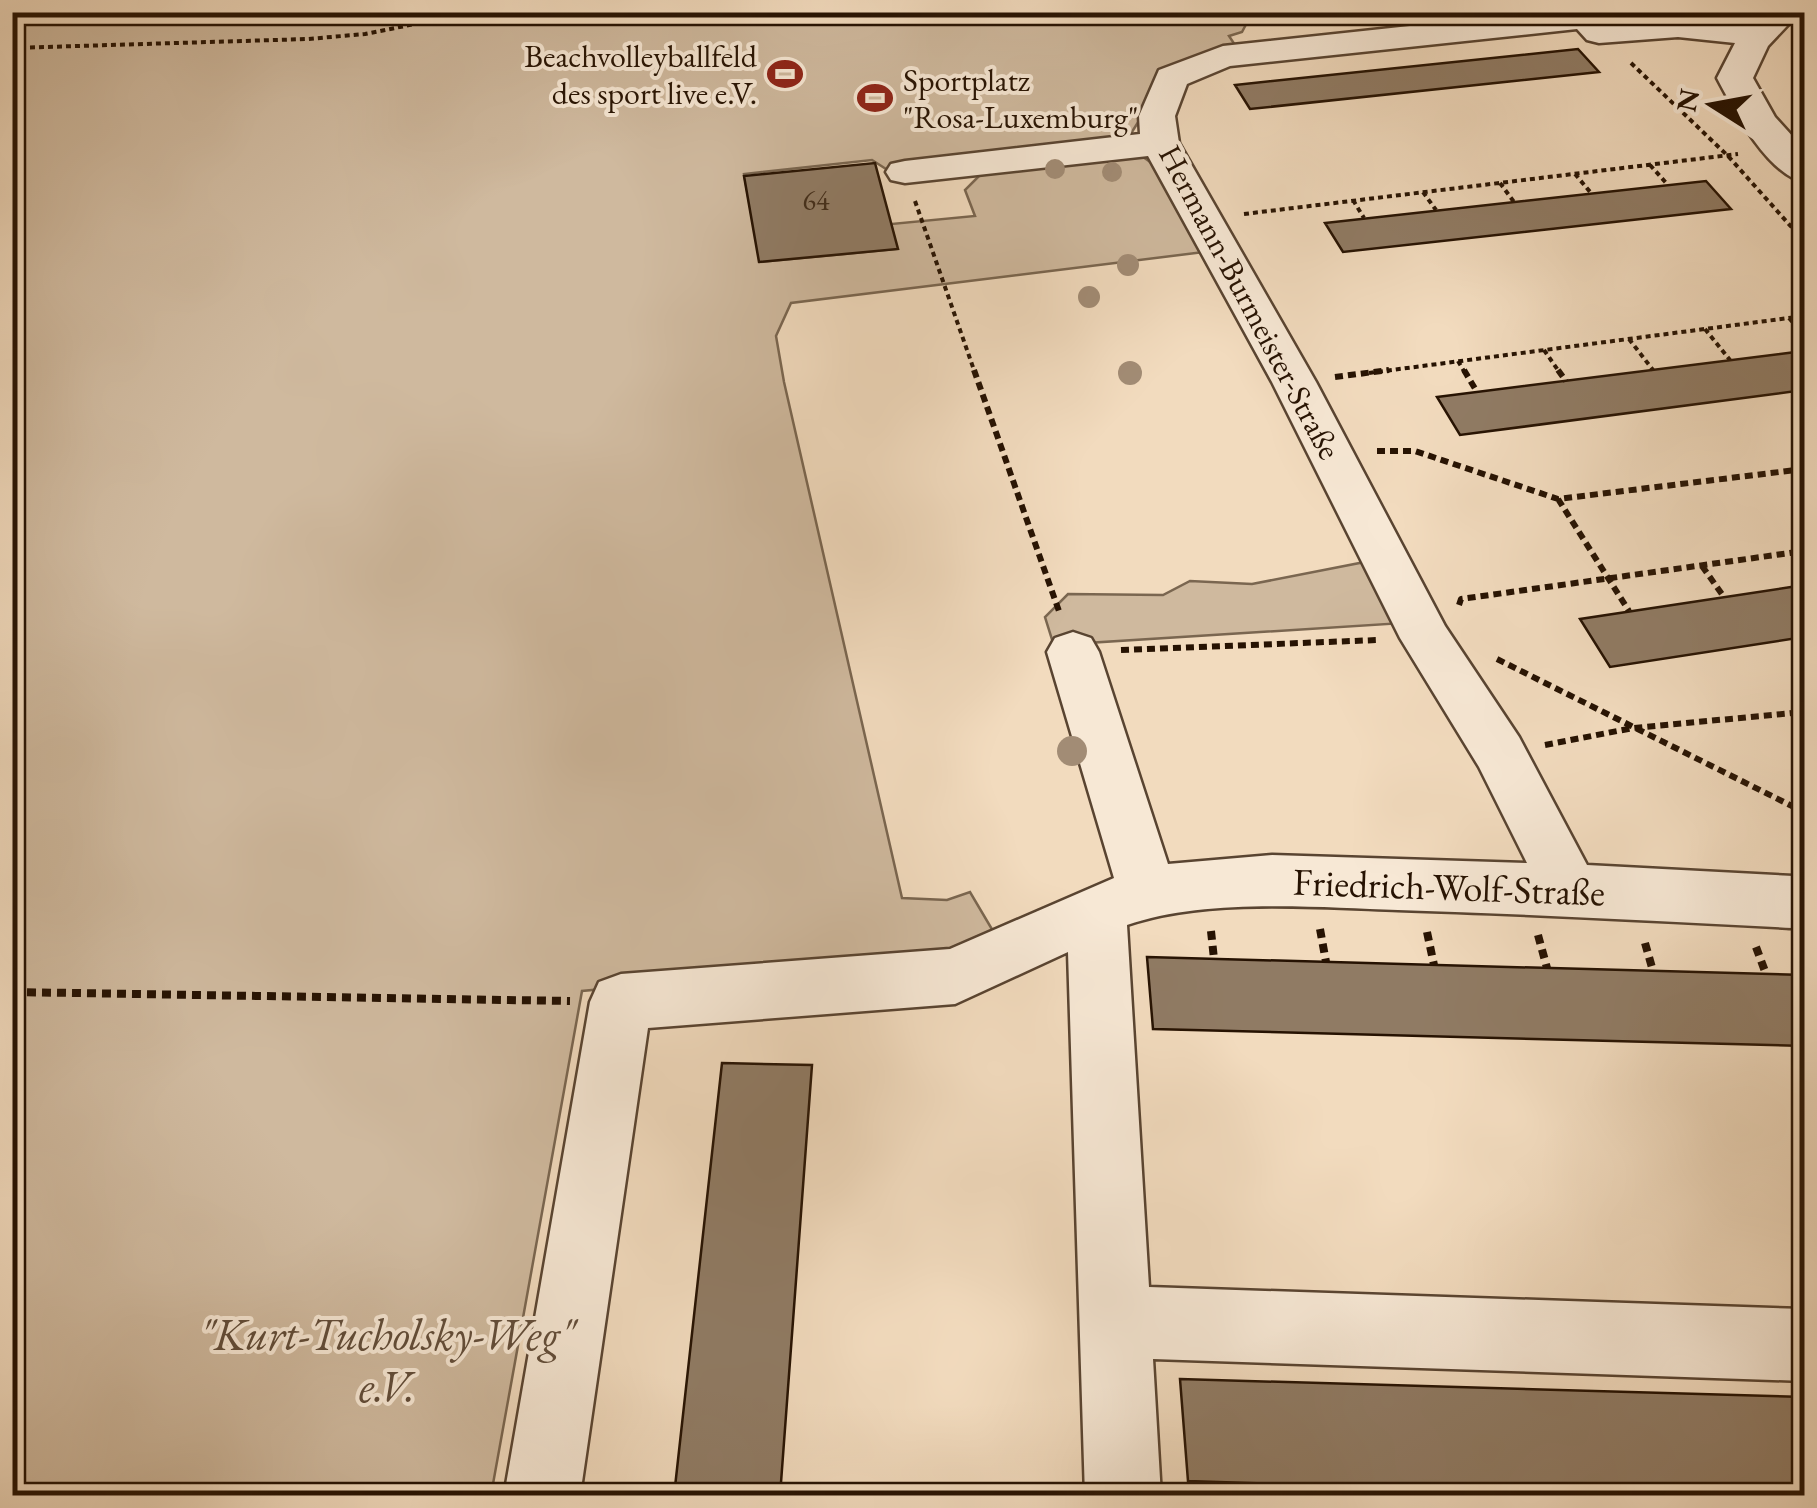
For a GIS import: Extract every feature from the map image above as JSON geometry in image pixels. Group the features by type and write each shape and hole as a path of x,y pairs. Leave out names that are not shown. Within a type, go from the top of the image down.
{"street":[{"name":"Hermann-Burmeister-Straße","path":"1570,890 1500,753 1426,638 1294,382 1160,144 1156,116 1172,78 1223,56 1588,21 1722,28 1770,25"},
{"path":"1770,25 1735,78 1759,122 1794,160"},
{"path":"905,172 1160,144"},
{"path":"1073,652 1122,901 1115,1322 1123,1496"},
{"name":"Friedrich-Wolf-Straße","path":"621,1002 955,976 1122,901 1272,880 1570,890 1792,902 1804,906"},
{"path":"542,1496 621,1002"},
{"path":"1115,1322 1804,1345"}],"path":[{"path":"12,48 308,39 366,34 475,12"},
{"path":"1588,21 1728,156 1804,241"},
{"path":"1203,219 1728,156 1794,160"},
{"path":"1650,165 1668,185"},
{"path":"905,172 1073,652"},
{"path":"1575,174 1591,194"},
{"path":"1500,183 1514,202"},
{"path":"1424,192 1436,210"},
{"path":"1352,200 1364,218"},
{"path":"1294,382 1804,316"},
{"path":"1789,318 1804,336"},
{"path":"1704,328 1730,360"},
{"path":"1629,338 1653,370"},
{"path":"1544,350 1566,381"},
{"path":"1458,361 1477,392"},
{"path":"1330,451 1415,452 1558,500 1804,469"},
{"path":"1558,500 1629,611"},
{"path":"1795,553 1804,566"},
{"path":"1702,566 1724,597"},
{"path":"1486,654 1804,812"},
{"path":"1500,753 1633,728 1804,712"},
{"path":"12,992 621,1002"}],"green space":[{"name":"\"Kurt-Tucholsky-Weg\" e.V.","path":"12,13 1252,13 1242,32 1229,36 1239,51 1169,73 1125,143 886,169 872,160 744,174 760,262 897,249 891,224 975,216 965,190 984,171 1123,154 1143,157 1156,166 1204,252 791,303 776,336 784,382 902,898 947,900 970,892 993,931 927,959 582,991 491,1495 13,1495"},
{"path":"1370,561 1404,623 1056,645 1069,694 1045,617 1068,594 1163,595 1190,581 1252,584"}],"building":[{"path":"1578,49 1599,72 1250,109 1235,85"},
{"path":"875,163 898,249 759,262 744,176"},
{"path":"1706,181 1731,209 1343,252 1325,223"},
{"path":"1804,351 1804,390 1460,435 1437,397"},
{"path":"1804,585 1804,637 1610,667 1580,619"},
{"path":"1147,957 1804,975 1804,1046 1153,1029"},
{"path":"722,1063 812,1065 780,1496 674,1496"},
{"path":"1180,1379 1804,1397 1804,1496 1641,1496 1188,1481"}],"place":[{"name":"Beachvolleyballfeld des sport live e.V.","path":"785,74"},
{"name":"Sportplatz \"Rosa-Luxemburg\"","path":"875,98"}]}
